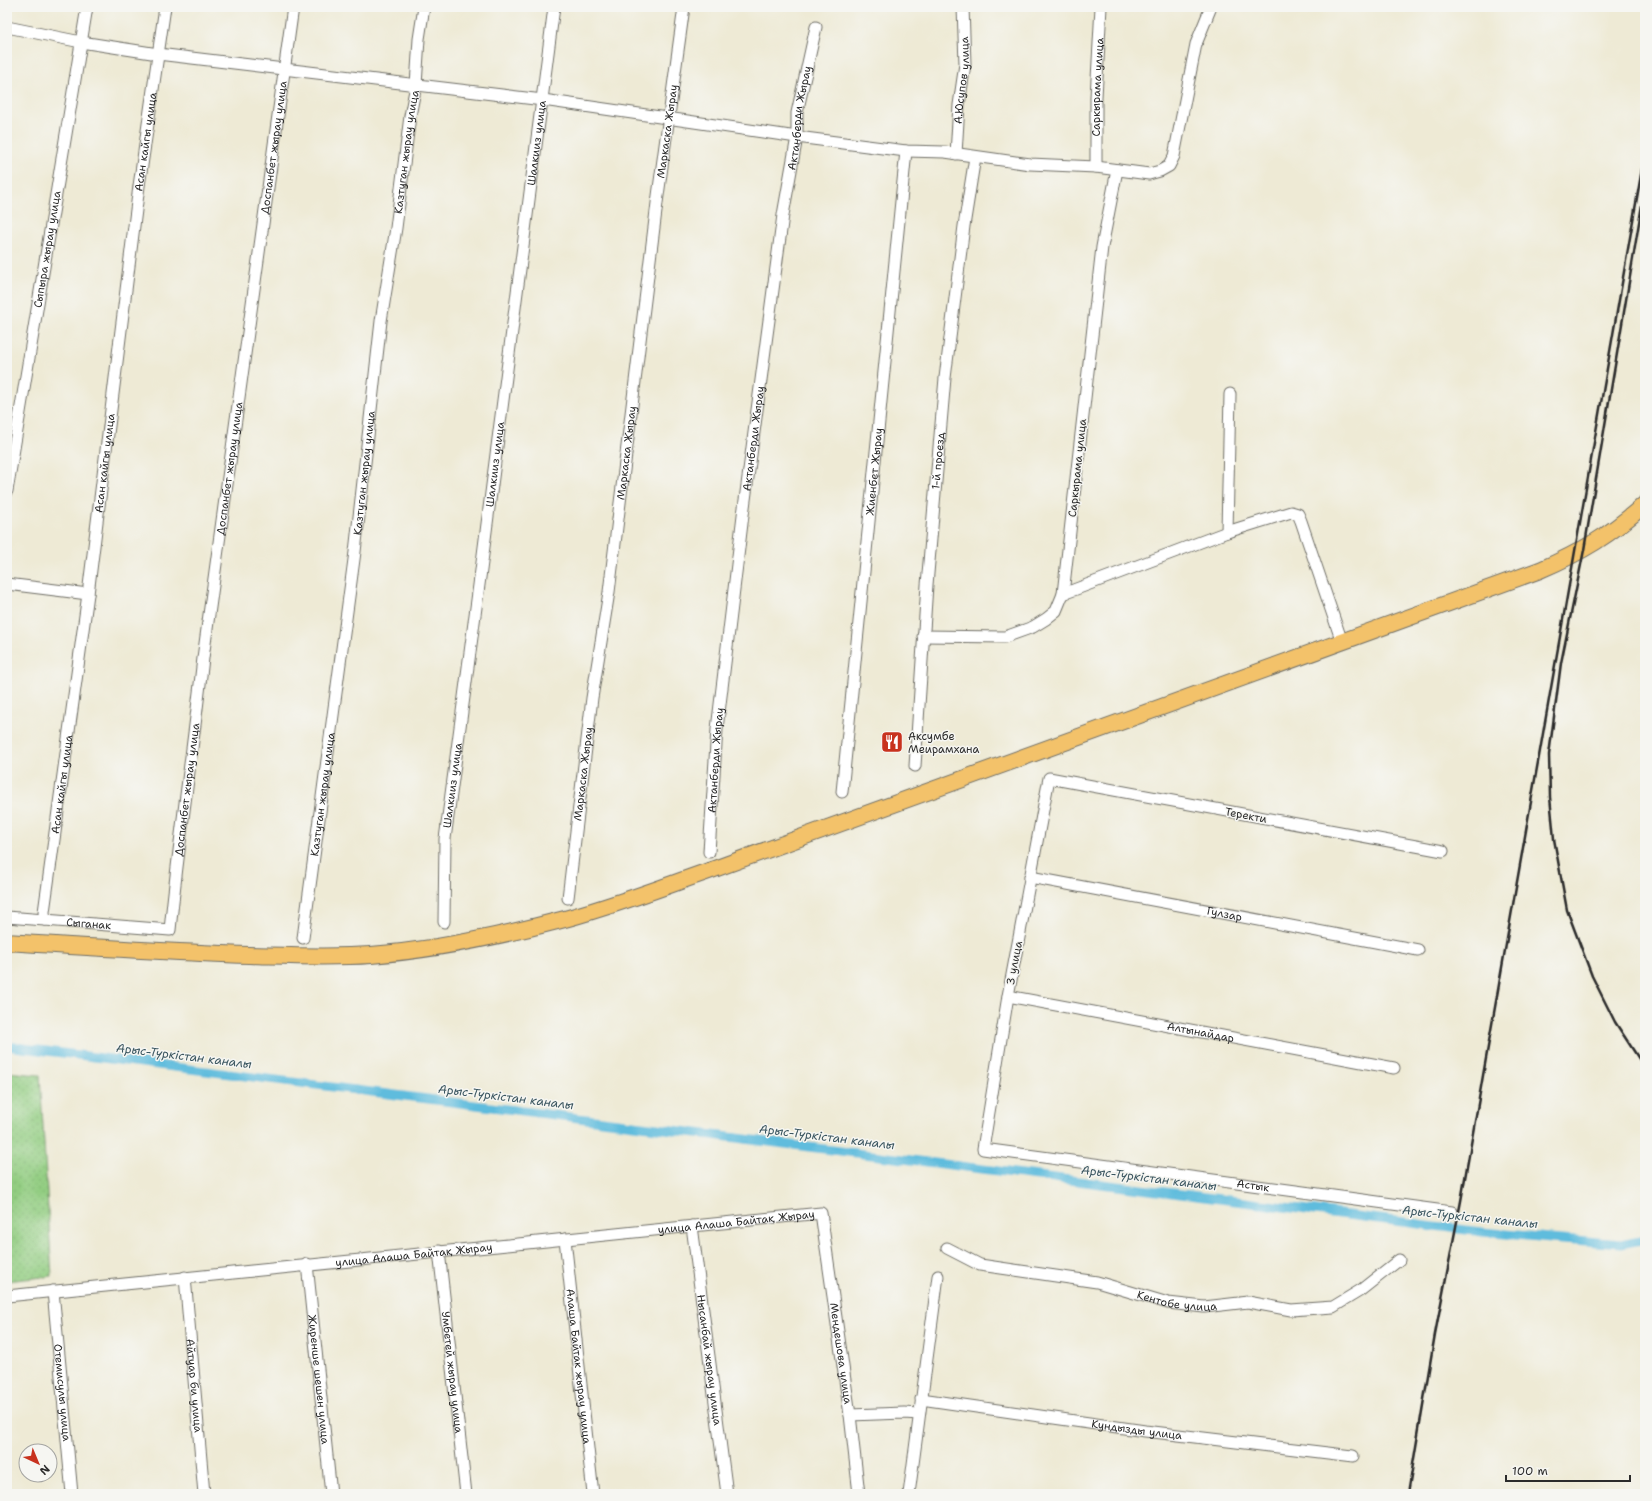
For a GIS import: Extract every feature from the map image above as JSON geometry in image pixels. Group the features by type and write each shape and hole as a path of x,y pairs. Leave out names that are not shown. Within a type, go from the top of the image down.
{"highway":[{"path":"7,942 168,952 302,956 370,955 499,936 558,921 634,898 1505,583 1574,555 1600,540 1624,523 1645,504"},
{"path":"7,952 176,963 302,967 371,965 441,956 501,946 561,931 630,910 717,879 1544,580 1581,563 1605,549 1630,532 1645,518"}],"street":[{"name":"Сыпыра жырау улица","path":"7,491 88,7"},
{"name":"Асан кайгы улица","path":"45,920 44,912 88,594 131,241 165,7"},
{"name":"Доспанбет жырау улица","path":"170,930 179,843 193,750 206,636 293,7"},
{"name":"Казтуган жырау улица","path":"303,938 355,552 381,321 396,228 410,116 416,85 419,39 424,7"},
{"name":"Шалкииз улица","path":"444,922 445,839 554,7"},
{"name":"Маркаска Жырау","path":"568,898 592,698 609,592 657,203 684,7"},
{"name":"А.Юсупов улица","path":"956,154 959,105 965,64 963,7"},
{"name":"Саркырама улица","path":"1096,167 1096,97 1100,7"},
{"path":"7,27 81,42 158,54 543,100 797,137 906,151 956,154 1030,164 1096,167 1150,174 1160,171 1168,166 1174,156 1196,44 1212,7"},
{"name":"Актанберди Жырау","path":"709,852 717,729 743,515 783,215 797,137 797,113 816,28"},
{"name":"Жиенбет Жырау","path":"842,792 906,151"},
{"name":"1-й проезд","path":"915,766 923,636 945,378 964,226 975,157"},
{"name":"Саркырама улица","path":"923,636 1005,637 1033,627 1056,611 1063,594 1102,247 1117,170"},
{"path":"1227,532 1230,394"},
{"path":"1063,594 1227,532 1291,512 1298,514 1342,642"},
{"path":"7,584 88,594"},
{"name":"Теректи","path":"1049,778 1443,852"},
{"name":"3 улица","path":"983,1149 1008,996 1049,778"},
{"name":"Гулзар","path":"1030,877 1418,950"},
{"name":"Сыганак","path":"7,917 170,930"},
{"name":"Алтынайдар","path":"1008,996 1394,1068"},
{"name":"Астык","path":"983,1149 1452,1212"},
{"name":"улица Алаша Байтақ Жырау","path":"7,1296 307,1264 821,1213"},
{"name":"Мендешова улица","path":"821,1213 850,1415 859,1494"},
{"name":"Нысанбай жырау улица","path":"692,1226 727,1494"},
{"name":"Алаша Байтак жырау улица","path":"565,1239 593,1494"},
{"name":"Кентобе улица","path":"947,1248 980,1265 1097,1282 1168,1303 1204,1307 1248,1302 1291,1310 1333,1307 1361,1290 1399,1260"},
{"name":"Умбетей жырау улица","path":"439,1251 466,1494"},
{"name":"Жиренше шешен улица","path":"307,1264 331,1494"},
{"path":"908,1494 938,1276"},
{"name":"Айтуар би улица","path":"185,1277 204,1494"},
{"name":"Отемисулы улица","path":"53,1291 72,1494"},
{"name":"Кундызды улица","path":"921,1400 1138,1430 1353,1456"},
{"path":"850,1415 904,1413 919,1414"}],"green space":[{"path":"7,1072 40,1075 52,1276 7,1281"}],"waterway":[{"name":"Арыс-Түркістан каналы","path":"7,1046 1482,1232 1621,1244 1645,1239"}],"railway":[{"path":"1408,1494 1435,1334 1461,1201 1645,152"},
{"path":"1645,187 1584,550 1561,663 1549,755 1550,797 1554,839 1567,910 1592,976 1615,1022 1645,1068"}],"place":[{"name":"Аксумбе Меирамхана","path":"892,742"}]}
